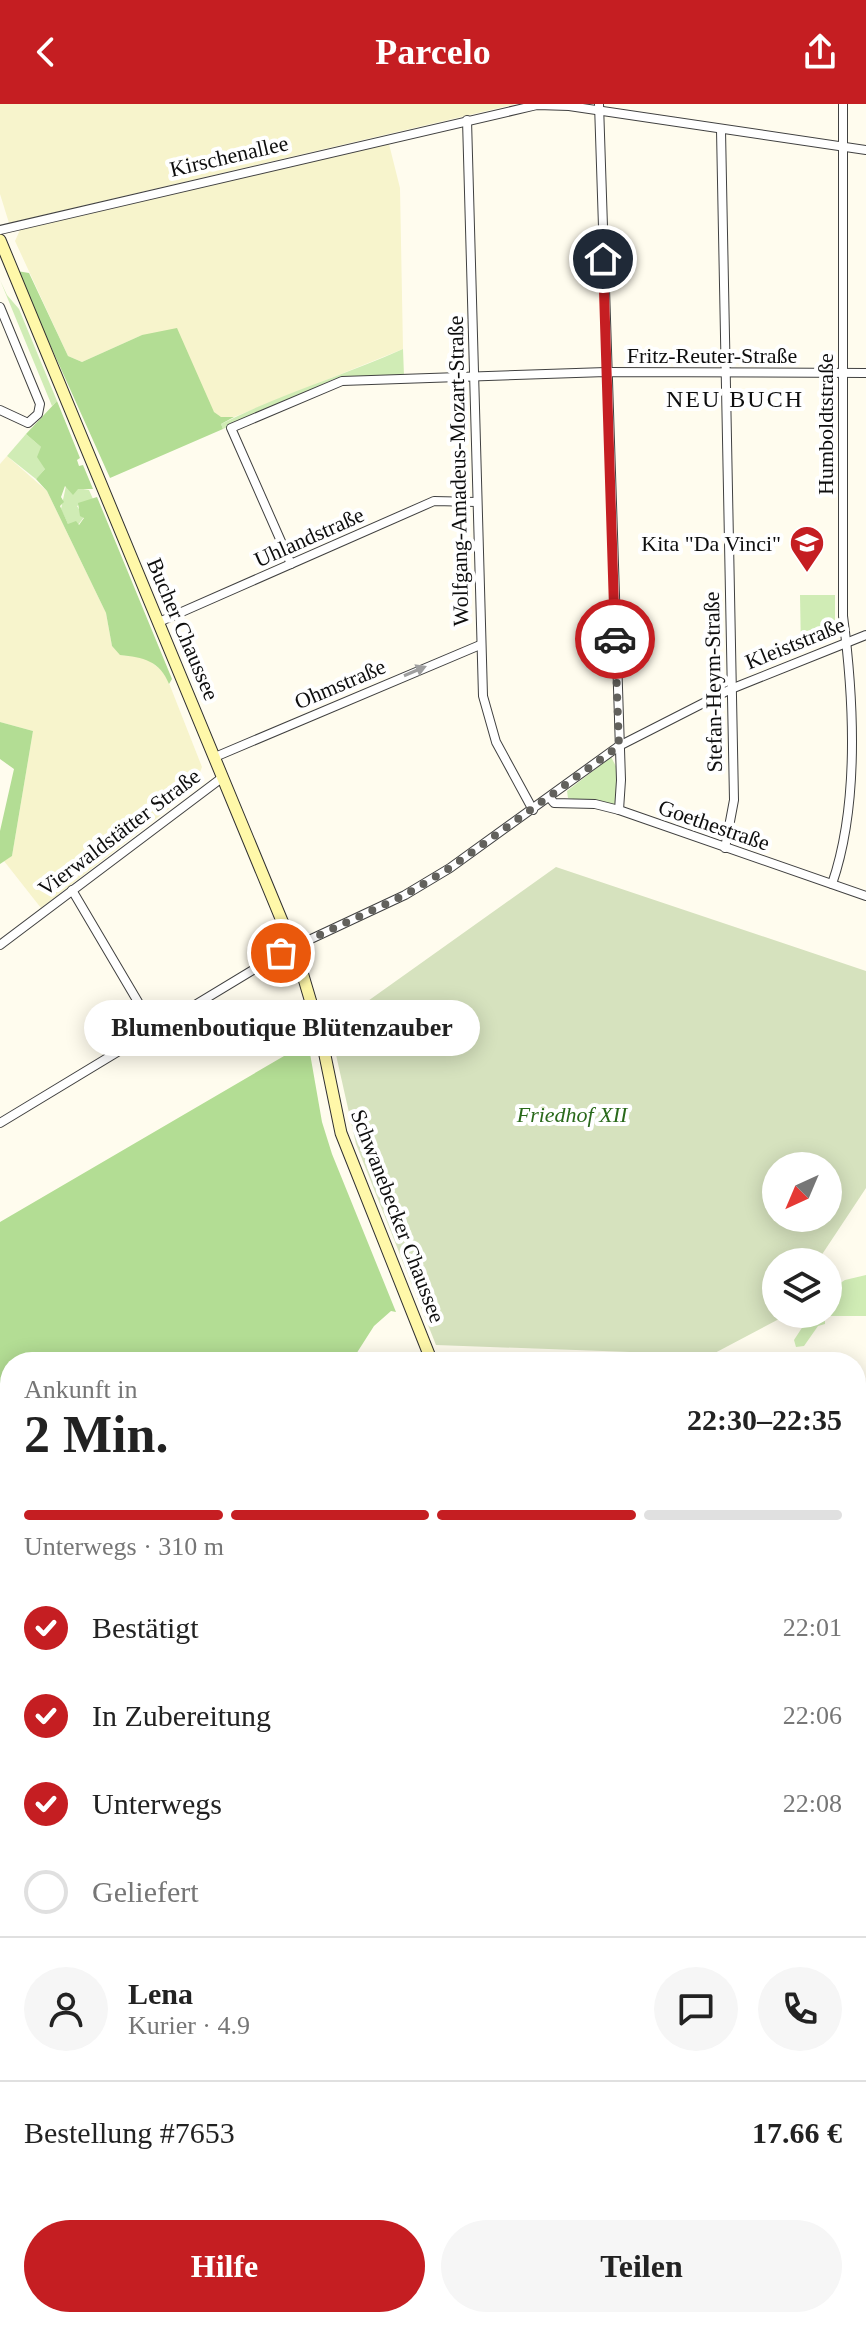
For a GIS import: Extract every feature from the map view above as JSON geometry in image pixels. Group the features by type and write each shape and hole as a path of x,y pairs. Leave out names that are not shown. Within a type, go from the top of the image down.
{"main road":[{"name":"Bucher Chaussee","path":"0,240 293,948 321,1036"},
{"name":"Schwanebecker Chaussee","path":"321,1036 341,1133 428,1352"}],"street":[{"name":"Humboldtstraße","path":"832,884 844,846 848,812 852,670 843,616 843,104"},
{"name":"Kirschenallee","path":"0,230 537,105 599,108 721,130 866,150"},
{"path":"599,108 619,810"},
{"name":"Wolfgang-Amadeus-Mozart-Straße","path":"467,120 483,696 496,742 533,810"},
{"name":"Stefan-Heym-Straße","path":"721,130 734,800 733,819 725,848"},
{"path":"0,307 40,404 38,414 28,423 0,410"},
{"name":"Fritz-Reuter-Straße","path":"291,564 231,428 342,381 606,372 866,373"},
{"name":"Uhlandstraße","path":"159,622 434,501 477,502"},
{"name":"Kleiststraße","path":"0,1123 293,948 405,895 467,857 619,746 731,689 866,635"},
{"name":"Ohmstraße","path":"215,757 480,645"},
{"name":"Vierwaldstätter Straße","path":"0,945 223,777"},
{"name":"Goethestraße","path":"550,798 554,803 595,804 619,810 866,896"},
{"path":"72,890 154,1029"}],"shaded area":[{"path":"0,104 516,104 9,223 0,194"},
{"path":"389,144 400,188 403,349 234,417 221,418 214,412 142,335 82,362 68,356 15,241 20,230"},
{"path":"7,456 47,491 106,613 112,646 121,655 145,657 165,673 202,767 193,790 41,908 4,861 12,856 33,731 0,722 0,464"}],"green space":[{"path":"17,271 29,273 68,356 82,362 142,335 177,328 214,412 221,417 234,417 221,424 223,429 110,478"},
{"path":"0,280 19,309 57,401 52,406"},
{"path":"403,349 404,376 334,379 223,429 221,424 243,413"},
{"path":"57,401 80,458 77,460 79,466 83,465 93,489 78,489 73,495 65,486 61,497 64,502 60,506 68,524 76,521 79,525 84,518 80,516 78,503 97,497 172,679 169,684 156,665 120,655 112,646 106,613 47,491 36,479 45,469 37,457 41,447 26,434"},
{"path":"26,434 41,447 45,469 36,479 7,456"},
{"path":"66,486 89,490 93,499 77,506 84,517 78,525 68,524 61,509"},
{"path":"800,595 835,595 835,637 801,650"},
{"path":"0,722 33,731 12,856 0,864 0,831 14,769 0,759"},
{"path":"611,757 618,770 618,807 568,798 567,791"},
{"name":"Friedhof XII","path":"556,867 866,971 866,1188 842,1224 842,1152 762,1152 762,1232 837,1232 826,1248 762,1248 762,1328 717,1352 436,1345 356,1144 330,1028"},
{"path":"308,1042 322,1122 332,1154 396,1312 391,1311 374,1326 357,1352 0,1352 0,1222"},
{"path":"866,1275 866,1316 842,1316 842,1282"},
{"path":"802,1328 817,1328 804,1346 796,1347 794,1340"}],"way so far":[{"path":"281,953 306,944 405,895 450,868 619,746 615,639"}],"place":[{"name":"Kita \"Da Vinci\"","path":"807,574"},
{"name":"Blumenboutique Blütenzauber","path":"281,953"}],"district":[{"name":"NEU BUCH","path":"735,399"}],"route":[{"path":"603,259 615,639"}]}
